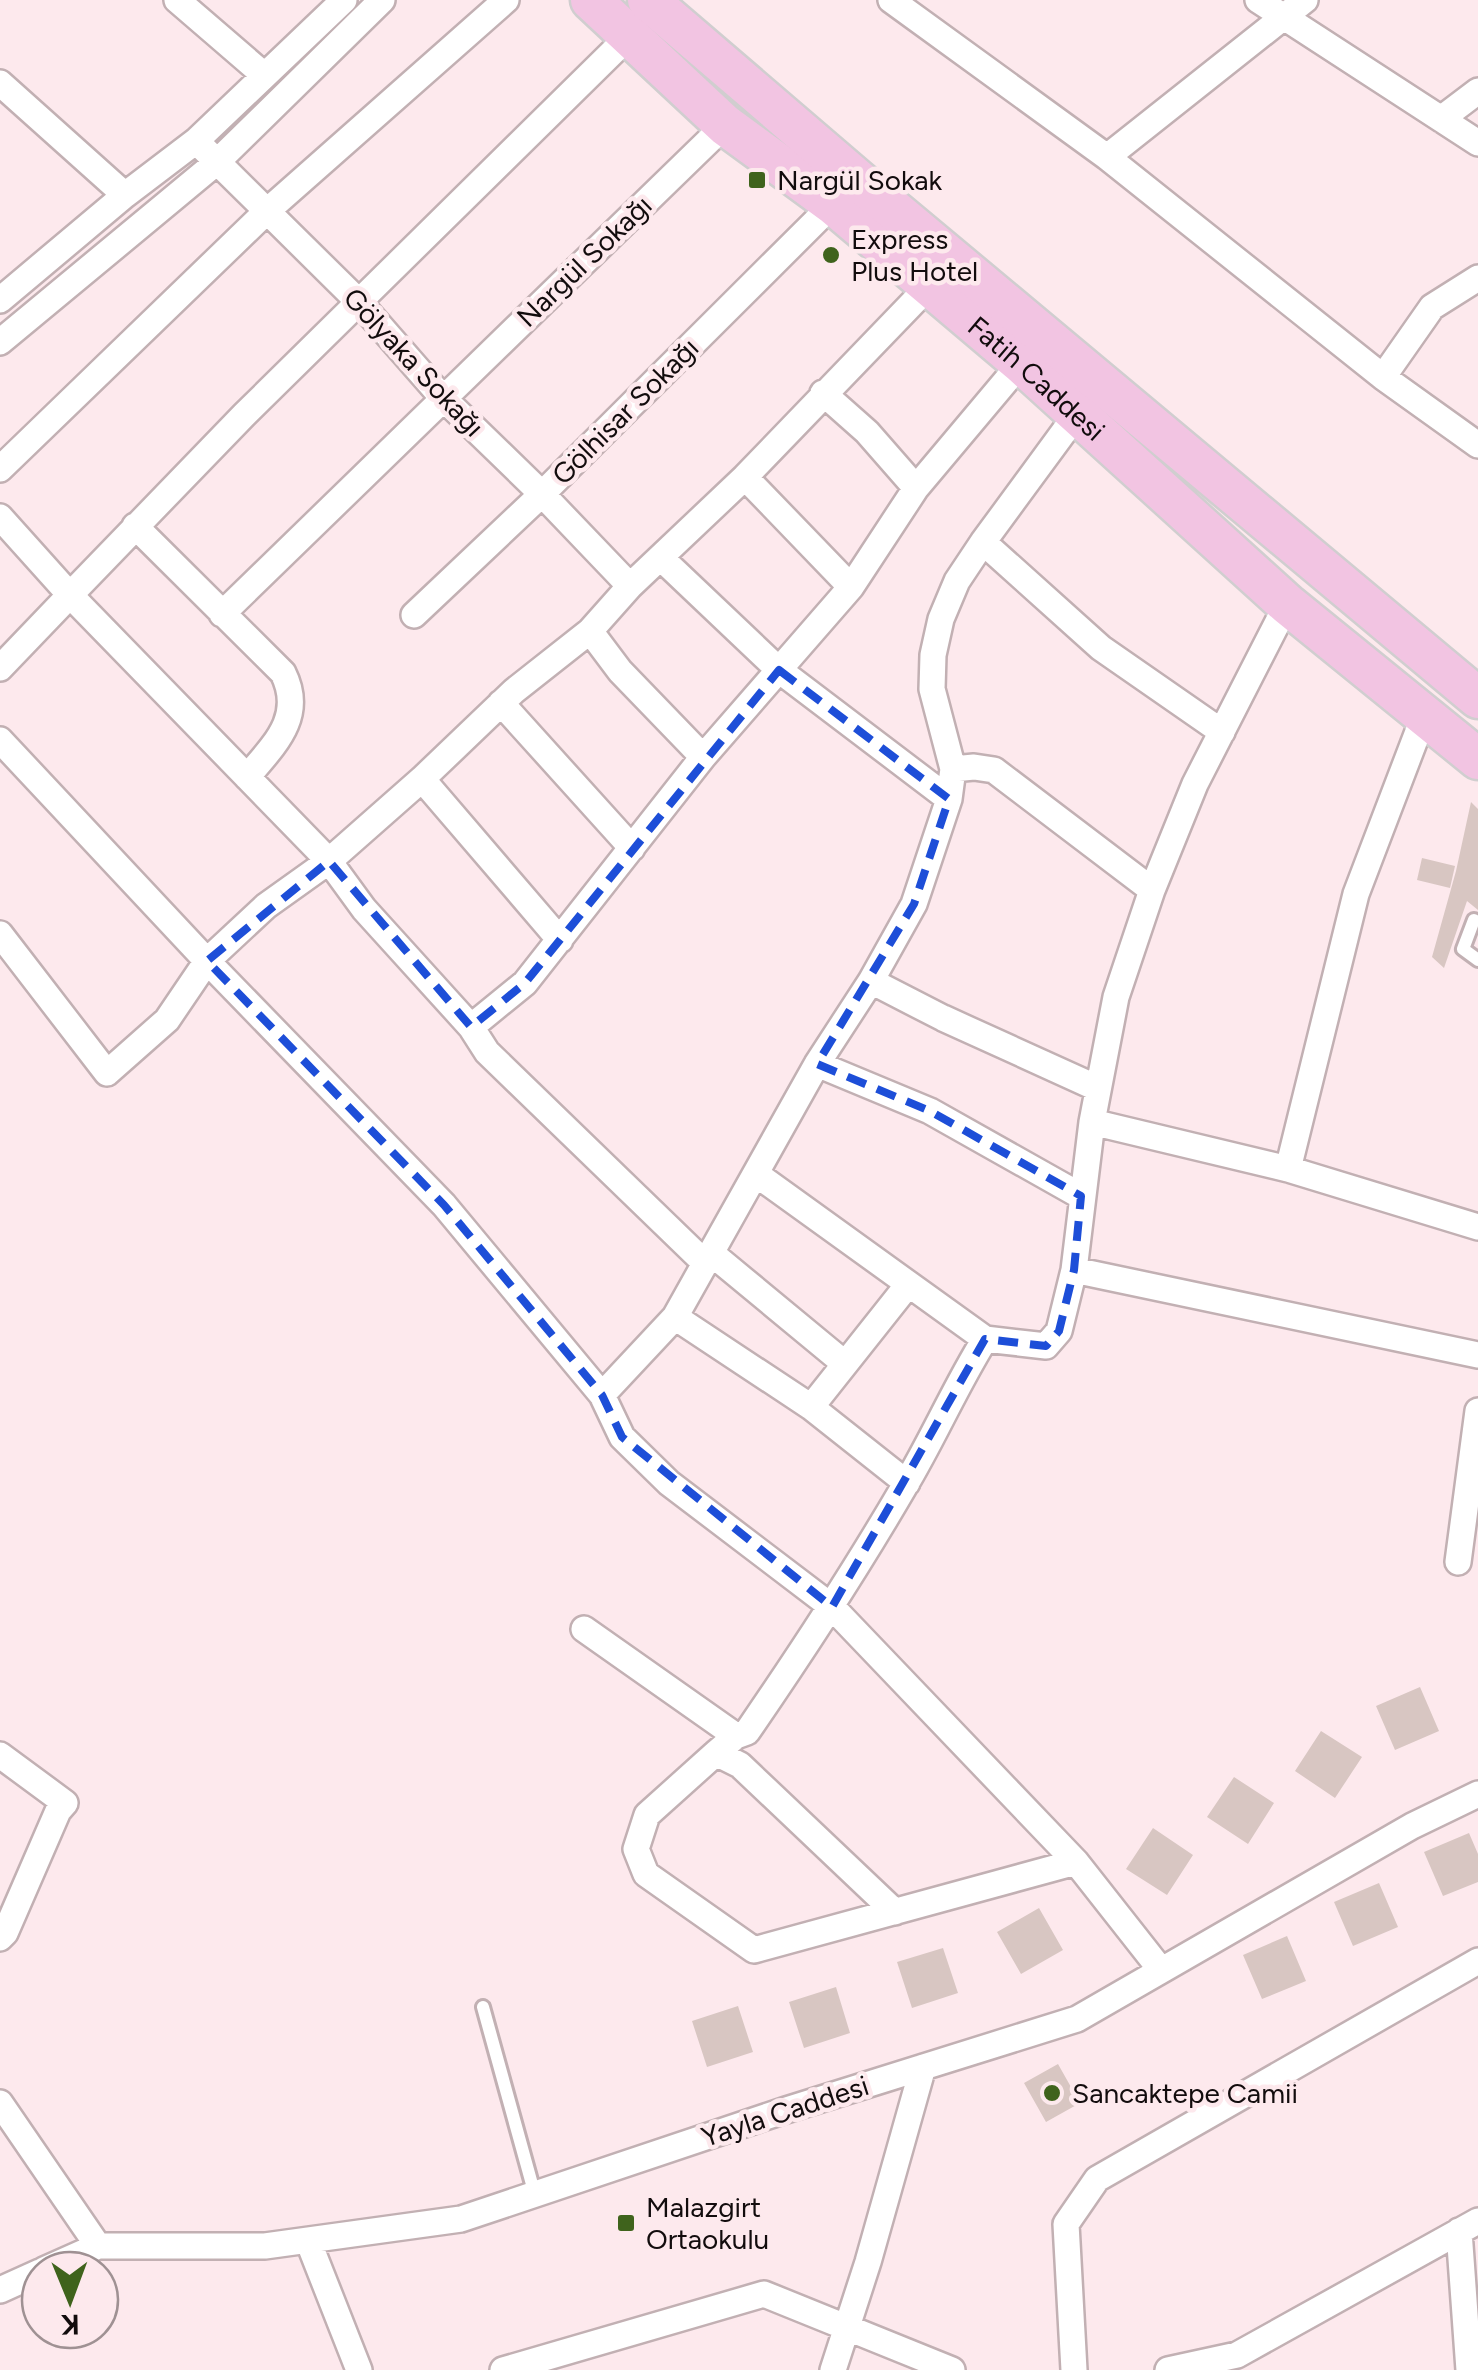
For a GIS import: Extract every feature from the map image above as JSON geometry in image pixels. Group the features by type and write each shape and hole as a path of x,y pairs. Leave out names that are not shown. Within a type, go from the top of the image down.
{"main road":[{"name":"Fatih Caddesi","path":"590,0 725,125 833,204 1021,364 1288,604 1478,759"},
{"name":"Fatih Caddesi","path":"648,0 859,181 1475,687"}],"street":[{"path":"177,0 264,76"},
{"path":"0,300 196,140 344,0"},
{"path":"0,342 217,162 382,0"},
{"path":"0,469 266,212 506,0"},
{"path":"891,0 1107,157 1383,377 1478,445"},
{"path":"1258,0 1478,143"},
{"path":"1107,157 1305,0"},
{"path":"0,668 135,526 629,36"},
{"path":"0,82 125,195"},
{"path":"1441,119 1478,91"},
{"name":"Nargül Sokağı","path":"222,614 725,125"},
{"name":"Gölyaka Sokağı","path":"196,140 358,302 442,397 630,586"},
{"name":"Gölhisar Sokağı","path":"414,615 542,494 833,204"},
{"path":"1383,377 1432,307 1478,278"},
{"path":"0,934 106,1073 166,1020 207,961 266,906 329,861 500,704 590,631 630,586 745,477 929,286"},
{"path":"471,1027 525,983 703,757 851,587 916,488 1021,364"},
{"path":"824,393 867,432 916,488"},
{"path":"602,1396 675,1317 817,1064 871,981 914,904 949,799 954,769 932,690 933,655 948,599 983,542 1077,414"},
{"path":"745,477 851,587"},
{"path":"0,516 70,595 329,861 364,909 471,1027 487,1052 708,1258 844,1363"},
{"path":"135,526 282,672 291,698 289,722 284,734 246,777"},
{"path":"983,542 1102,648 1222,732"},
{"path":"662,558 779,670 949,799"},
{"path":"756,1174 985,1340 1046,1346 1059,1332 1074,1270 1092,1122 1116,997 1152,890 1196,784 1288,604"},
{"path":"590,631 620,671 703,757"},
{"path":"500,704 632,848"},
{"path":"1288,1169 1356,894 1424,716"},
{"path":"0,740 444,1206 602,1396 622,1437 670,1483 832,1606 1076,1862 1161,1970"},
{"path":"954,769 974,766 994,770 1152,890"},
{"path":"422,779 560,940"},
{"path":"871,981 1098,1088"},
{"path":"817,1064 930,1110 1081,1196"},
{"path":"1092,1122 1288,1169 1478,1227"},
{"path":"1074,1270 1478,1354"},
{"path":"811,1407 906,1286"},
{"path":"675,1317 811,1407 907,1483"},
{"path":"985,1340 962,1375 907,1483 832,1606 747,1732 726,1744 647,1815 636,1849 646,1874 754,1950 1076,1862"},
{"path":"1458,1562 1478,1411"},
{"path":"584,1629 726,1744 740,1765 895,1912"},
{"path":"0,1756 65,1803 58,1811 6,1933 0,1938"},
{"name":"Yayla Caddesi","path":"89,2250 98,2246 310,2243 461,2220 1076,2019 1412,1826 1478,1794"},
{"path":"1074,2370 1066,2224 1098,2179 1478,1960"},
{"path":"833,2370 923,2067"},
{"path":"0,2103 98,2246"},
{"path":"1168,2370 1236,2355 1469,2226 1469,2370"},
{"path":"310,2243 359,2370"},
{"path":"503,2370 764,2294 952,2370"}],"lane":[{"path":"1474,920 1463,949 1478,960"},
{"path":"483,2007 535,2195"}],"highlighted area":[{"path":"779,670 949,799 914,904 817,1064 930,1111 1081,1196 1074,1270 1059,1331 1046,1346 985,1339 832,1607 622,1437 602,1395 444,1205 207,961 329,861 471,1027 525,983"}],"building":[{"path":"1471,802 1478,809 1478,910 1467,901 1444,968 1432,957"},
{"path":"1422,858 1455,866 1450,888 1417,880"},
{"path":"1420,1687 1439,1731 1395,1750 1376,1706"},
{"path":"1321,1731 1362,1757 1335,1798 1295,1771"},
{"path":"1234,1777 1274,1803 1248,1844 1207,1817"},
{"path":"1153,1828 1193,1855 1167,1895 1126,1869"},
{"path":"1469,1833 1478,1854 1478,1882 1443,1896 1424,1852"},
{"path":"1379,1883 1398,1927 1353,1946 1334,1902"},
{"path":"1039,1908 1063,1950 1021,1974 997,1932"},
{"path":"1287,1936 1306,1981 1262,1999 1243,1955"},
{"path":"943,1948 958,1993 912,2008 897,1962"},
{"path":"836,1987 850,2033 804,2048 789,2002"},
{"path":"738,2006 753,2052 707,2067 692,2021"},
{"name":"Sancaktepe Camii","path":"1058,2064 1080,2103 1046,2122 1024,2083"}],"place":[{"name":"Nargül Sokak","path":"757,180"},
{"name":"Express Plus Hotel","path":"831,255"},
{"name":"Sancaktepe Camii","path":"1052,2093"},
{"name":"Malazgirt Ortaokulu","path":"626,2223"}]}
